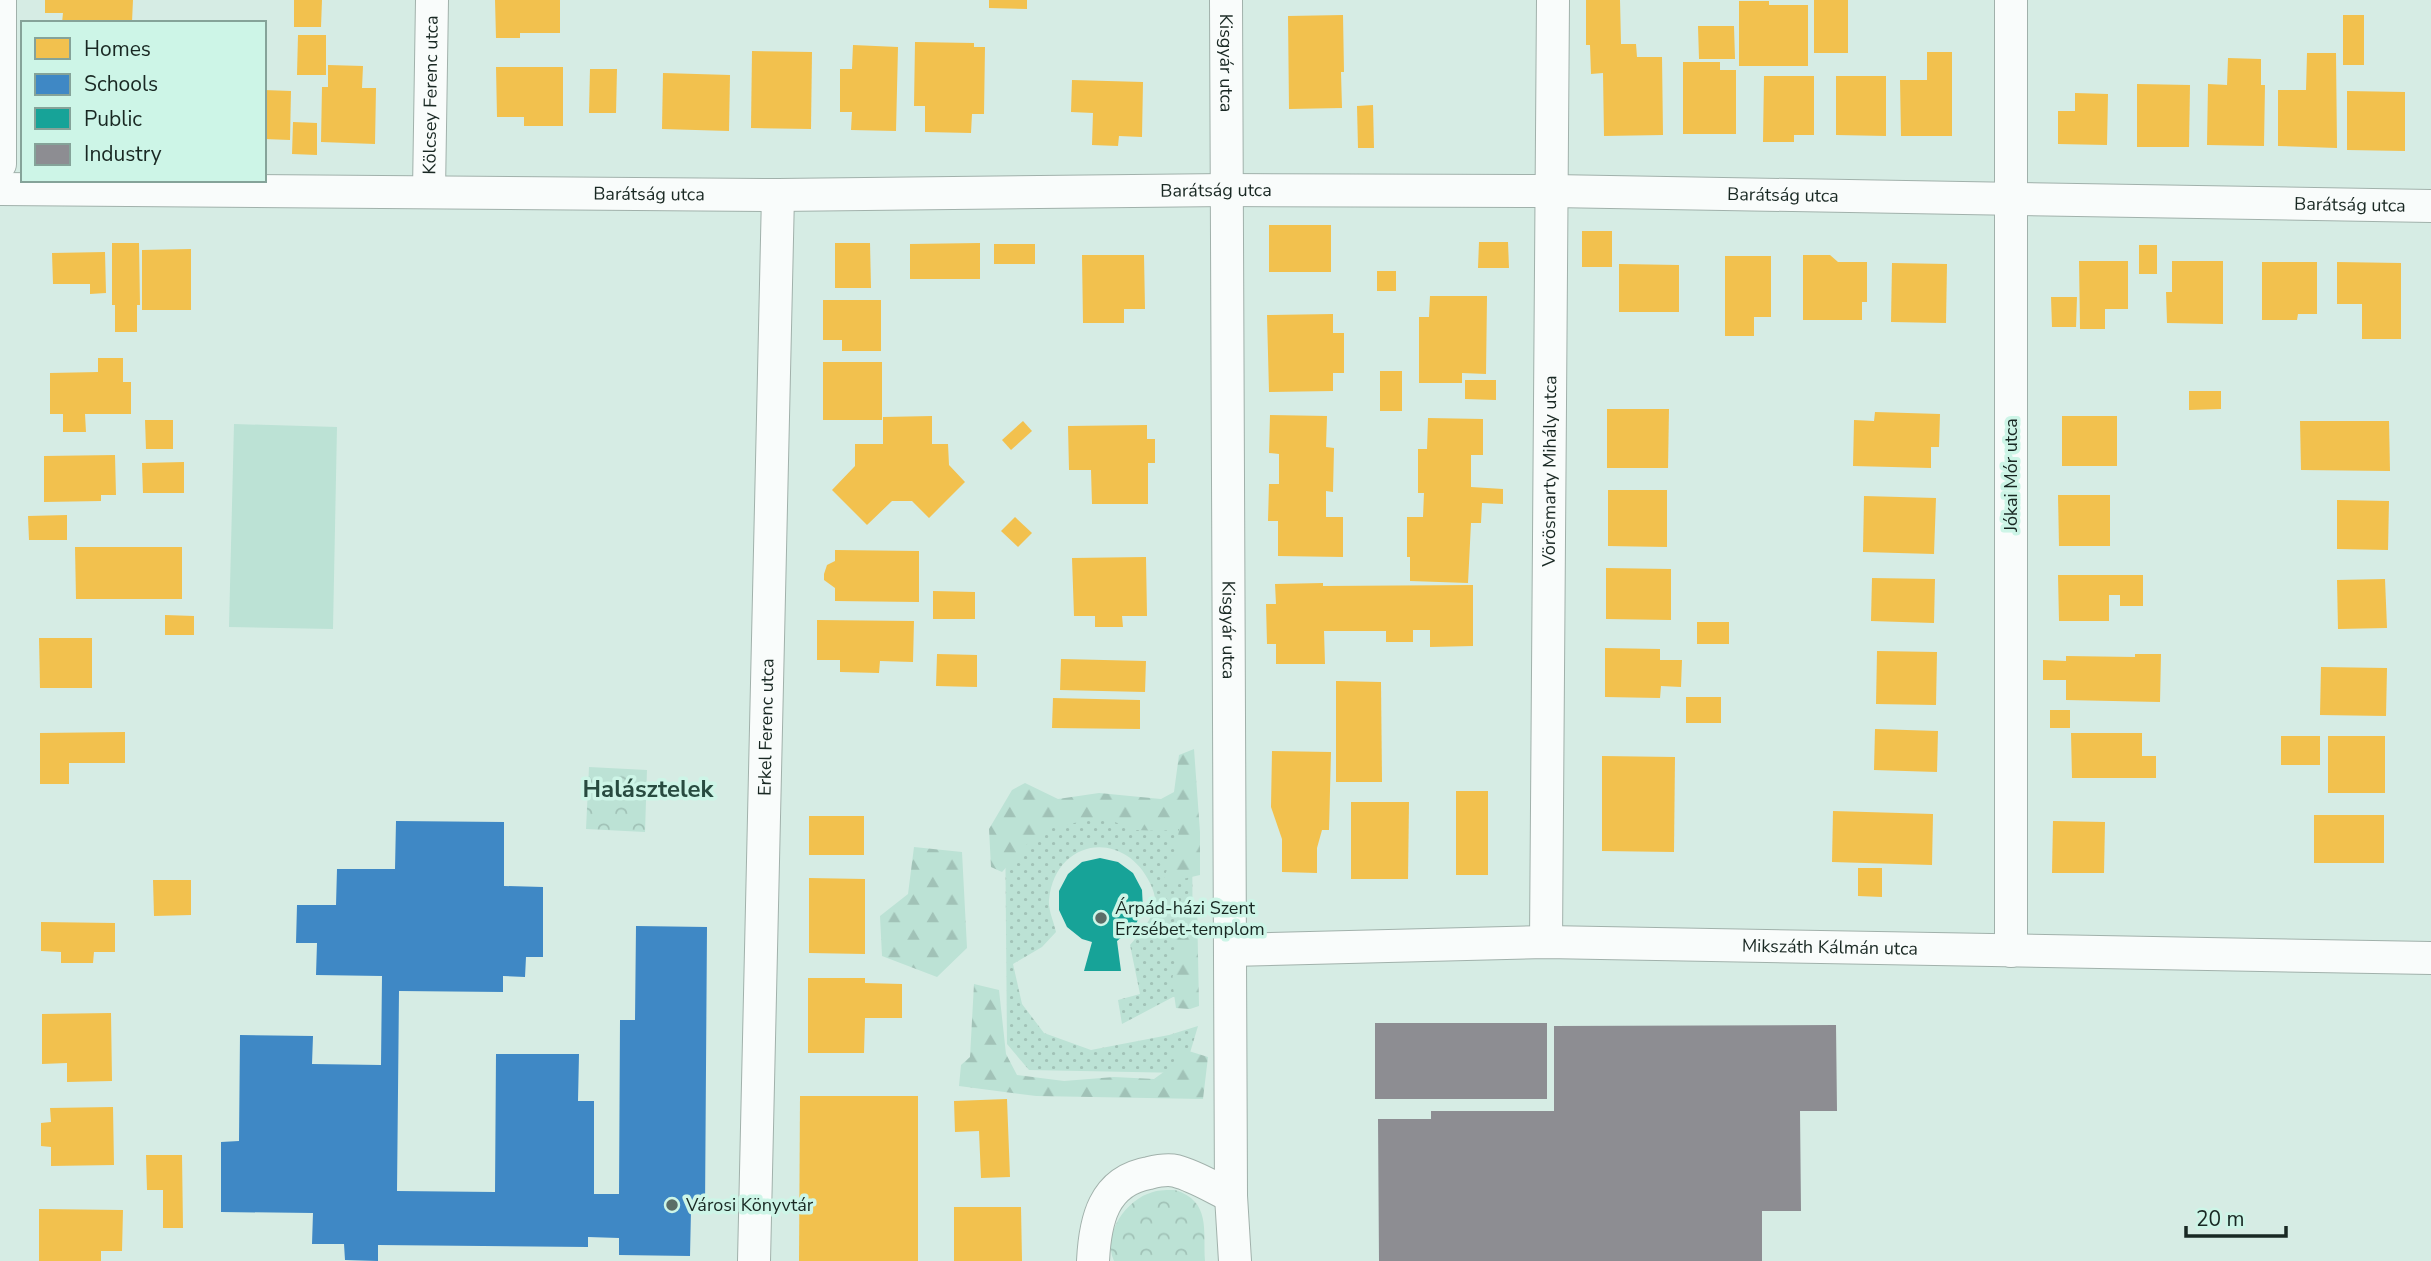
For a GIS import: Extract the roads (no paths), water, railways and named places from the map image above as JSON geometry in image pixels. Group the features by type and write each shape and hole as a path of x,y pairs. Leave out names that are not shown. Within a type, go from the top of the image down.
{"street":[{"path":"0,0 0,164"},
{"name":"Kölcsey Ferenc utca","path":"429,191 432,0"},
{"name":"Kisgyár utca","path":"1226,0 1231,1196 1235,1261"},
{"name":"Vörösmarty Mihály utca","path":"1546,942 1553,0"},
{"name":"Jókai Mór utca","path":"2011,0 2011,951"},
{"name":"Barátság utca","path":"0,189 778,195 1226,190 1553,191 2431,206"},
{"name":"Erkel Ferenc utca","path":"754,1261 778,195"},
{"name":"Mikszáth Kálmán utca","path":"1230,950 1546,942 2431,958"},
{"path":"1093,1261 1098,1218 1104,1204 1125,1181 1138,1175 1174,1170 1231,1196"}],"place":[{"name":"Árpád-házi Szent Erzsébet-templom","path":"1101,918"},
{"name":"Városi Könyvtár","path":"672,1205"}],"district":[{"name":"Halásztelek","path":"648,789"}]}
